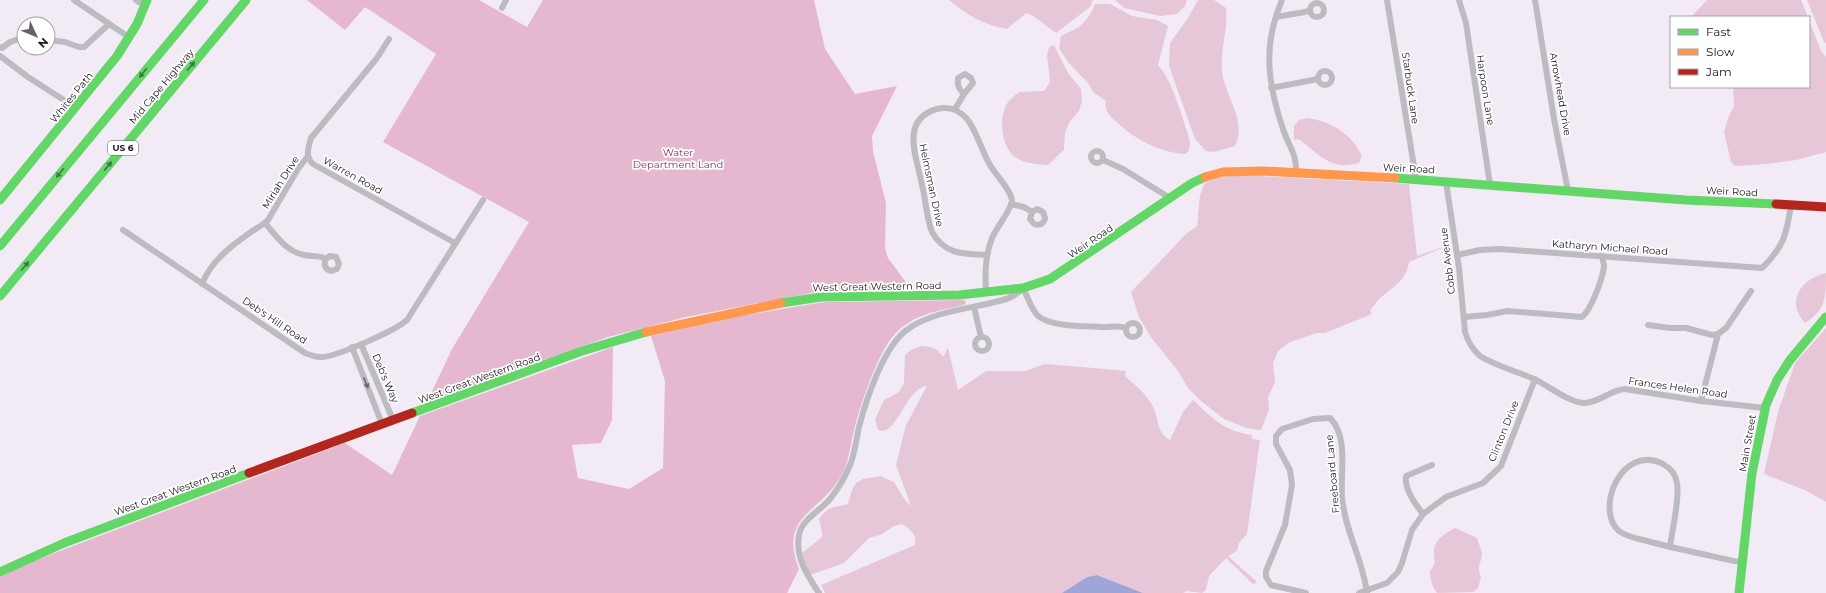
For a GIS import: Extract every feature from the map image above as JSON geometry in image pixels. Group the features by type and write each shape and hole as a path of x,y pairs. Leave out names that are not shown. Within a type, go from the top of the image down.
{"main road":[{"path":"0,246 204,0"},
{"name":"Mid Cape Highway","path":"0,296 246,0"},
{"name":"Whites Path","path":"0,200 114,61 130,38 146,3"},
{"name":"Weir Road","path":"986,292 1023,288 1038,284 1061,273 1192,183 1211,174 1223,172 1296,173 1416,179 1686,200 1791,204 1826,207"},
{"name":"West Great Western Road","path":"0,572 19,562 64,543 382,424 622,338 774,304 821,297 935,296 986,292"},
{"name":"Main Street","path":"1740,593 1756,448 1764,408 1771,391 1786,365 1826,317"}],"street":[{"path":"74,0 130,38"},
{"path":"136,0 146,3"},
{"path":"502,8 506,0"},
{"path":"1282,0 1276,17 1268,59 1271,88 1285,134 1295,154 1296,173"},
{"name":"Starbuck Lane","path":"1388,0 1416,179"},
{"name":"Harpoon Lane","path":"1459,0 1466,23 1490,185"},
{"name":"Arrowhead Drive","path":"1535,0 1554,119 1568,191"},
{"path":"1276,17 1310,11"},
{"path":"56,41 84,48 109,24"},
{"path":"0,47 2,48 16,39"},
{"path":"308,156 307,150 311,138 377,58 389,39"},
{"path":"0,56 28,77 76,108"},
{"path":"1271,88 1318,78"},
{"path":"964,94 955,109 967,119 990,166 1011,198 1011,204 996,230 988,255 986,292"},
{"name":"Helmsman Drive","path":"955,109 943,108 930,112 918,123 913,134 913,145 923,185 928,220 935,238 943,247 956,252 988,255"},
{"name":"Miriah Drive","path":"202,284 210,269 222,256 233,246 265,224 272,215 298,169 308,156"},
{"name":"Warren Road","path":"308,156 313,164 455,243"},
{"path":"1103,160 1123,169 1170,198"},
{"name":"Cobb Avenue","path":"1446,182 1467,338"},
{"name":"Deb's Hill Road","path":"123,230 310,355 320,358 361,344 398,327 407,320 483,200"},
{"path":"1011,204 1024,207 1032,212"},
{"name":"Katharyn Michael Road","path":"1457,255 1480,250 1500,249 1762,268 1777,253 1784,241 1791,204"},
{"path":"265,224 291,250 300,254 326,259"},
{"path":"1464,317 1507,311 1578,318 1582,317 1588,312 1604,266 1602,256"},
{"path":"1023,288 1038,316 1049,322 1103,327 1115,325 1126,328"},
{"name":"Weir Road","path":"819,593 801,562 798,542 800,530 804,523 833,496 846,474 851,463 866,403 887,353 901,334 914,324 950,312 974,308 1013,297 1023,288"},
{"path":"1648,325 1670,328 1686,328 1712,335 1718,334 1726,328 1751,291"},
{"path":"974,308 981,337"},
{"path":"1701,401 1718,334"},
{"name":"Frances Helen Road","path":"1467,338 1473,350 1480,356 1584,403 1600,399 1616,390 1625,389 1701,401 1764,408"},
{"name":"Deb's Way","path":"361,344 393,420"},
{"name":"Deb's Way","path":"352,347 382,424"},
{"name":"Clinton Drive","path":"1359,593 1367,592 1387,583 1398,572 1412,530 1423,514 1446,497 1484,483 1501,466 1535,380"},
{"name":"Freeboard Lane","path":"1306,593 1276,587 1271,585 1267,580 1266,571 1285,526 1292,484 1290,470 1278,448 1276,436 1282,429 1313,419 1330,418 1338,428 1343,461 1342,486 1344,508 1367,592"},
{"path":"1670,546 1678,489 1675,476 1666,466 1657,462 1645,460 1633,463 1622,470 1616,481 1610,502 1612,521 1617,529 1627,535 1670,546 1743,563"},
{"path":"1423,514 1413,502 1406,476 1432,465"}],"shaded area":[{"path":"949,0 1093,0 1090,7 1056,33 1038,19 1026,13 1007,29 991,25 969,15"},
{"path":"1115,0 1187,0 1185,6 1177,14 1160,16 1124,8"},
{"path":"1198,0 1214,0 1226,8 1222,72 1236,114 1239,130 1235,146 1214,152 1206,151 1195,139 1169,66 1170,43 1188,18"},
{"path":"1707,0 1801,0 1808,16 1692,16"},
{"path":"1807,0 1826,0 1826,43 1824,42"},
{"path":"1095,4 1110,4 1132,16 1157,20 1168,26 1158,65 1173,91 1181,112 1190,141 1189,150 1186,154 1156,148 1121,127 1106,109 1106,101 1093,92 1088,83 1068,62 1059,48 1061,36 1082,25 1090,15"},
{"path":"1810,23 1821,51 1826,57 1826,152 1796,160 1735,166 1731,162 1724,132 1728,118 1734,106 1733,88 1810,88"},
{"path":"1054,45 1068,73 1081,89 1082,101 1079,111 1070,121 1065,132 1064,150 1048,165 1036,164 1019,159 1010,152 1004,140 1002,118 1006,105 1019,92 1044,91 1050,82 1047,55 1049,47"},
{"path":"1307,118 1324,122 1347,135 1358,148 1362,156 1359,163 1341,165 1333,163 1320,156 1299,139 1294,140 1294,126 1299,120"},
{"path":"1239,175 1409,184 1417,256 1449,245 1409,262 1408,268 1402,279 1377,301 1370,310 1372,314 1325,333 1317,333 1290,342 1278,351 1273,363 1275,382 1268,397 1269,410 1261,430 1246,428 1224,419 1201,401 1188,388 1178,371 1150,336 1139,317 1131,292 1186,234 1197,226 1200,195 1205,183 1216,178"},
{"path":"1826,273 1825,296 1821,308 1805,323 1799,315 1796,307 1796,299 1803,286 1809,280"},
{"path":"1826,328 1826,502 1807,491 1764,474 1778,412 1795,363"},
{"path":"921,346 934,348 939,351 943,357 948,348 958,390 986,371 1026,371 1045,364 1126,371 1125,376 1148,398 1155,412 1162,433 1170,440 1183,412 1193,400 1219,423 1242,433 1252,435 1252,439 1260,440 1247,534 1239,543 1237,551 1228,556 1257,582 1253,584 1226,558 1209,576 1206,590 1202,593 1187,591 1183,593 1143,593 1097,575 1087,577 1062,593 825,593 821,585 915,545 914,535 910,530 902,524 894,526 882,534 869,538 844,563 810,575 805,570 802,553 822,537 819,519 823,514 829,509 848,504 852,490 856,483 863,479 881,476 894,482 905,500 911,506 896,465 906,425 927,386 919,389 913,395 891,427 885,430 878,430 875,419 884,400 899,392 904,383 905,355 911,350"},
{"path":"1455,528 1477,538 1482,554 1479,567 1481,577 1478,588 1473,592 1437,593 1432,583 1430,574 1435,559 1434,551 1436,543"}],"green space":[{"name":"Water Department Land","path":"307,0 479,0 527,27 543,0 814,0 825,49 855,94 897,86 872,136 873,151 886,203 885,248 888,258 908,285 915,290 840,290 816,292 686,317 608,337 427,402 452,349 529,222 383,142 436,54 365,7 345,30"},
{"path":"964,300 966,303 964,305 927,314 910,322 902,327 889,342 877,364 866,391 855,426 848,459 844,470 836,484 826,496 806,514 799,524 794,536 794,550 799,569 787,593 0,593 0,577 28,563 345,443 392,475 420,416 613,347 612,420 601,443 572,445 578,478 629,489 663,468 665,381 651,336 741,316 824,302"}],"water":[{"path":"1097,575 1143,593 1062,593 1087,577"}],"traffic: fast":[{"path":"0,200 117,56 137,24 147,0"},
{"path":"0,246 204,0"},
{"path":"0,296 246,0"},
{"path":"781,303 821,297 959,295 1023,288 1050,279 1192,183 1205,177"},
{"path":"1395,178 1686,200 1776,204"},
{"path":"1739,593 1752,473 1766,405 1777,380 1790,360 1826,317"},
{"path":"412,413 582,351 646,332"},
{"path":"0,572 64,543 249,473"}],"traffic: slow":[{"path":"1205,177 1223,172 1263,171 1395,178"},
{"path":"646,332 781,303"}],"traffic: jam":[{"path":"1776,204 1826,207"},
{"path":"249,473 412,413"}]}
